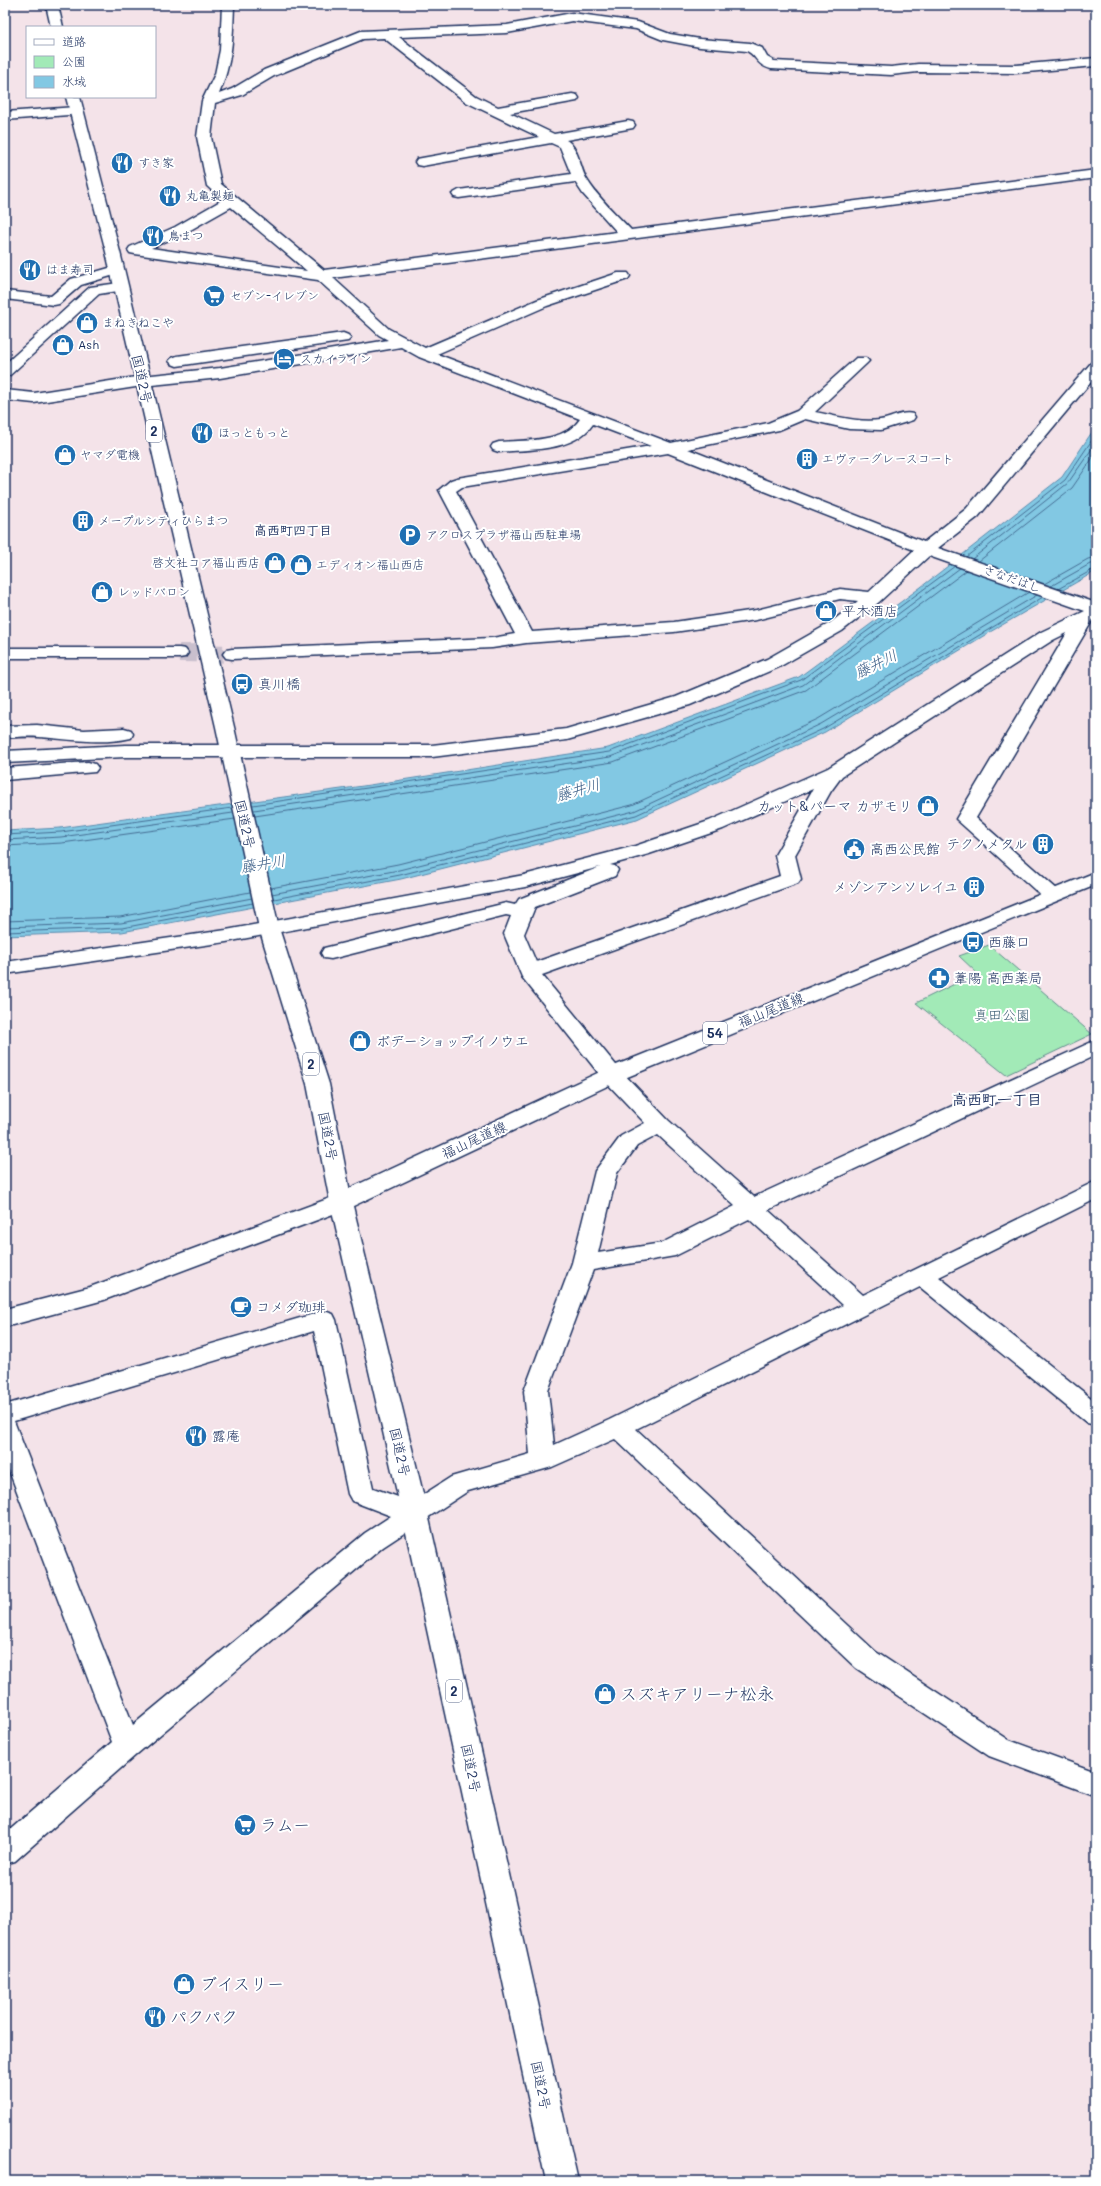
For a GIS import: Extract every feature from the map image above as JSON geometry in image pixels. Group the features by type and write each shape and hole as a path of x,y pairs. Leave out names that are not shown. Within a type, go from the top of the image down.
{"main road":[{"path":"52,5 57,26"},
{"name":"さなだはし","path":"228,5 226,50 221,74 209,101 204,137 214,186 320,274 384,332 400,343 424,354 934,551 1090,609"},
{"path":"209,101 237,92 269,73 361,35 507,29 554,19 572,17 638,26 667,37 700,43 750,48 758,51 761,59 771,65 794,67 891,71 918,68 1016,69 1096,62"},
{"path":"387,34 471,99 555,138 566,145 579,177 588,191 628,236"},
{"path":"498,111 572,98"},
{"path":"5,116 75,104"},
{"name":"国道2号","path":"75,104 113,252 119,287 231,758 269,928 318,1084 341,1202 415,1514 562,2181"},
{"path":"422,162 628,125"},
{"path":"113,252 136,250 312,276 1096,174"},
{"path":"459,194 579,177"},
{"path":"136,250 180,230 231,201"},
{"path":"5,295 54,301 76,282 116,270"},
{"path":"424,354 542,303 623,276"},
{"path":"5,372 95,290 119,287"},
{"path":"177,361 384,332"},
{"path":"5,394 34,398 142,381 220,373 400,343"},
{"path":"526,638 448,490 457,483 670,448 773,427 803,414 861,361"},
{"path":"5,732 37,731 87,745 193,752 231,758 432,751 567,734 683,701 774,663 836,627 934,551 972,513 1096,366"},
{"path":"803,414 849,424 881,425 907,417"},
{"path":"499,448 555,442 581,430 590,417"},
{"path":"232,654 492,643 526,638 674,627 756,615 840,594 873,598"},
{"path":"5,968 218,938 525,881 612,858 716,825 817,786 835,772 1090,609"},
{"path":"1052,895 966,819 1090,609"},
{"path":"5,653 178,653"},
{"path":"5,757 87,745 124,734"},
{"path":"5,774 134,764 193,752"},
{"path":"529,972 791,879 785,855 817,786"},
{"path":"612,858 608,872 526,903 514,934 529,972 612,1075 660,1125 861,1307"},
{"name":"福山尾道線","path":"5,1318 96,1294 341,1202 612,1075 1096,878"},
{"path":"331,953 506,910 522,913"},
{"path":"584,1263 667,1250 751,1208 1096,1047"},
{"path":"543,1460 536,1391 584,1263 606,1171 628,1141 660,1125"},
{"path":"5,1852 127,1746 374,1540 460,1484 543,1460 618,1428 923,1277 1096,1189"},
{"path":"923,1277 1096,1416"},
{"path":"5,1414 324,1320 361,1494 415,1514"},
{"path":"5,1427 127,1746"},
{"path":"618,1428 866,1660 999,1748 1096,1784"}],"green space":[{"name":"真田公園","path":"989,945 1092,1034 1006,1075 916,1003 977,973 959,956"}],"water":[{"name":"藤井川","path":"1096,426 1096,571 990,632 825,732 637,819 401,879 122,932 5,936 5,831 60,828 363,786 608,748 799,677 921,587 1062,477"}],"tunnel":[{"path":"179,653 232,654"}],"place":[{"name":"すき家","path":"122,163"},
{"name":"丸亀製麺","path":"170,196"},
{"name":"鳥まつ","path":"153,236"},
{"name":"はま寿司","path":"30,270"},
{"name":"セブン-イレブン","path":"214,296"},
{"name":"まねきねこや","path":"87,323"},
{"name":"Ash","path":"63,345"},
{"name":"スカイライン","path":"284,359"},
{"name":"ほっともっと","path":"202,433"},
{"name":"ヤマダ電機","path":"65,455"},
{"name":"エヴァーグレースコート","path":"807,459"},
{"name":"メープルシティひらまつ","path":"83,521"},
{"name":"アクロスプラザ福山西駐車場","path":"410,535"},
{"name":"啓文社コア福山西店","path":"275,563"},
{"name":"エディオン福山西店","path":"301,565"},
{"name":"レッドバロン","path":"102,592"},
{"name":"平木酒店","path":"826,611"},
{"name":"真川橋","path":"242,684"},
{"name":"カット&パーマ カザモリ","path":"928,806"},
{"name":"テクノメタル","path":"1043,844"},
{"name":"高西公民館","path":"854,849"},
{"name":"メゾンアンソレイユ","path":"974,887"},
{"name":"西藤口","path":"973,942"},
{"name":"葦陽 高西薬局","path":"939,978"},
{"name":"ボデーショップイノウエ","path":"360,1041"},
{"name":"コメダ珈琲","path":"241,1307"},
{"name":"露庵","path":"196,1436"},
{"name":"スズキアリーナ松永","path":"605,1694"},
{"name":"ラムー","path":"245,1825"},
{"name":"ブイスリー","path":"184,1984"},
{"name":"パクパク","path":"155,2017"}],"district":[{"name":"高西町四丁目","path":"293,530"},
{"name":"高西町一丁目","path":"997,1100"}]}
